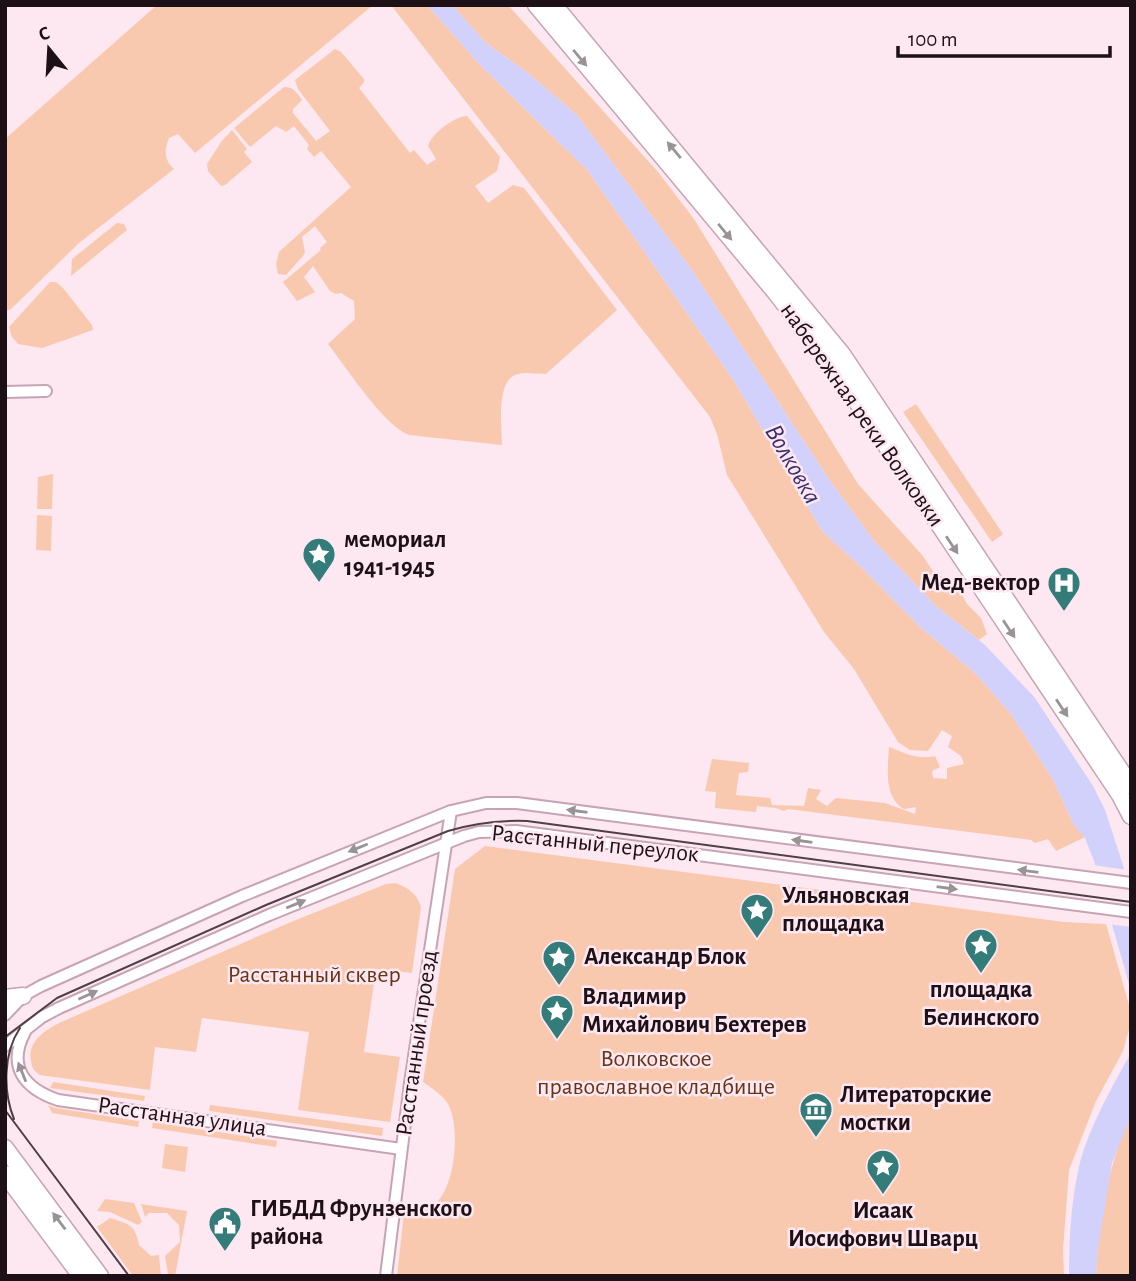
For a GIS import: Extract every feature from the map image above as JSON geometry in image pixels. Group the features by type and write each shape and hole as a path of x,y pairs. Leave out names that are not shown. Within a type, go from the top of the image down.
{"street":[{"name":"набережная реки Волковки","path":"536,5 776,293 833,366 1131,816"},
{"name":"набережная реки Волковки","path":"554,5 842,354 1131,786"},
{"path":"5,391 46,391"},
{"name":"Расстанный переулок","path":"5,1015 23,996 242,896 451,811 486,803 517,803 1131,883"},
{"name":"Расстанный проезд","path":"386,1276 401,1149 451,811"},
{"name":"Расстанный переулок","path":"5,1046 49,1013 214,938 479,832 516,831 1131,912"},
{"path":"5,998 23,996"},
{"name":"Расстанная улица","path":"28,1027 19,1045 18,1059 24,1079 35,1090 58,1100 401,1149"},
{"path":"5,1148 100,1276"},
{"path":"5,1174 81,1276"}],"green space":[{"path":"157,5 373,5 195,153 178,134 169,138 166,155 174,169 79,243 11,309 5,311 5,139"},
{"path":"391,5 427,5 480,65 588,171 734,381 822,531 920,627 975,673 1011,714 1052,778 1074,825 1085,837 1056,851 1048,839 1035,843 1031,840 757,806 756,812 715,808 716,792 705,791 712,759 749,763 748,772 739,773 736,795 770,798 772,805 804,806 808,788 821,790 816,799 827,806 836,798 885,803 915,814 916,807 904,809 897,804 890,790 889,747 906,754 935,756 940,767 932,771 933,778 947,779 947,768 964,764 961,756 948,747 952,736 942,730 928,751 910,750 898,742 854,669 824,632 727,475 710,417"},
{"path":"452,5 508,5 658,172 694,219 858,484 923,556 934,573 956,583 967,604 981,618 987,634 979,640 937,607 874,541 828,478 692,270 577,115 528,73 486,43"},
{"path":"335,49 341,52 364,79 359,88 410,153 414,150 427,165 436,159 428,146 438,131 450,122 467,116 500,157 497,171 475,186 488,203 513,185 524,188 617,310 546,374 521,373 511,378 506,385 501,405 502,445 409,435 377,408 328,344 355,319 354,301 341,293 330,291 313,266 304,277 315,292 297,301 283,282 327,242 315,226 302,237 305,252 303,256 286,275 278,274 276,264 279,252 351,187 321,151 314,157 307,149 309,145 294,126 286,132 276,126 250,147 234,128 287,87 293,89 302,100 293,109 293,113 316,141 330,131 298,89 295,80"},
{"path":"232,130 247,149 244,152 252,162 221,186 208,171 207,164"},
{"path":"117,223 124,224 127,230 71,276 72,259"},
{"path":"50,282 56,282 63,288 93,330 42,348 18,344 9,327"},
{"path":"916,404 1003,534 992,542 903,412"},
{"path":"53,474 52,509 37,509 38,477"},
{"path":"37,515 52,516 51,551 36,550"},
{"name":"Волковское православное кладбище","path":"485,846 1064,922 1106,924 1129,1005 1130,1026 1123,1051 1096,1101 1069,1170 1063,1250 1064,1276 397,1276 404,1213 431,1207 446,1188 451,1174 455,1143 452,1114 443,1097 423,1082 455,869"},
{"name":"Расстанный сквер","path":"396,883 412,892 421,907 412,973 376,969 364,1052 400,1057 390,1122 298,1110 309,1032 202,1018 196,1052 155,1047 150,1090 40,1075 35,1071 30,1054 34,1043 59,1023 291,922 386,884"},
{"path":"53,1082 145,1096 144,1101 50,1088"},
{"path":"48,1105 139,1121 138,1127 52,1113"},
{"path":"210,1105 383,1128 382,1136 209,1111"},
{"path":"1131,1116 1131,1276 1096,1276 1099,1235 1110,1174"},
{"path":"153,1122 277,1141 276,1147 152,1128"},
{"path":"165,1144 188,1147 185,1172 162,1168"},
{"path":"105,1199 134,1203 142,1222 138,1225 110,1212 97,1211"},
{"path":"141,1204 187,1211 175,1276 168,1274 165,1256 180,1242 179,1225 167,1213 149,1213 145,1217"},
{"path":"110,1218 130,1226 139,1245 151,1256 159,1255 161,1276 133,1276 97,1227"}],"water":[{"name":"Волковка","path":"427,5 452,5 486,43 528,73 577,115 692,270 828,478 874,541 937,607 985,645 1035,698 1093,786 1105,810 1131,893 1131,991 1085,838 1074,825 1052,778 1011,714 975,673 920,627 822,531 734,381 588,171 480,65"},
{"path":"1131,1053 1131,1116 1112,1163 1096,1276 1069,1276 1072,1207 1083,1153 1101,1108"}],"pier":[{"path":"1092,865 1128,870 1131,881 1131,927 1108,924"}],"tram line":[{"path":"5,1037 57,998 266,905 448,831 487,823 527,821 1131,902"},
{"path":"14,1119 8,1097 6,1073 10,1049 20,1028"},
{"path":"5,1110 129,1276"}],"place":[{"name":"мемориал 1941-1945","path":"319,584"},
{"name":"Мед-вектор","path":"1064,613"},
{"name":"Ульяновская площадка","path":"757,940"},
{"name":"площадка Белинского","path":"981,975"},
{"name":"Александр Блок","path":"559,987"},
{"name":"Владимир Михайлович Бехтерев","path":"557,1041"},
{"name":"Литераторские мостки","path":"816,1139"},
{"name":"Исаак Иосифович Шварц","path":"883,1196"},
{"name":"ГИБДД Фрунзенского района","path":"225,1253"}]}
